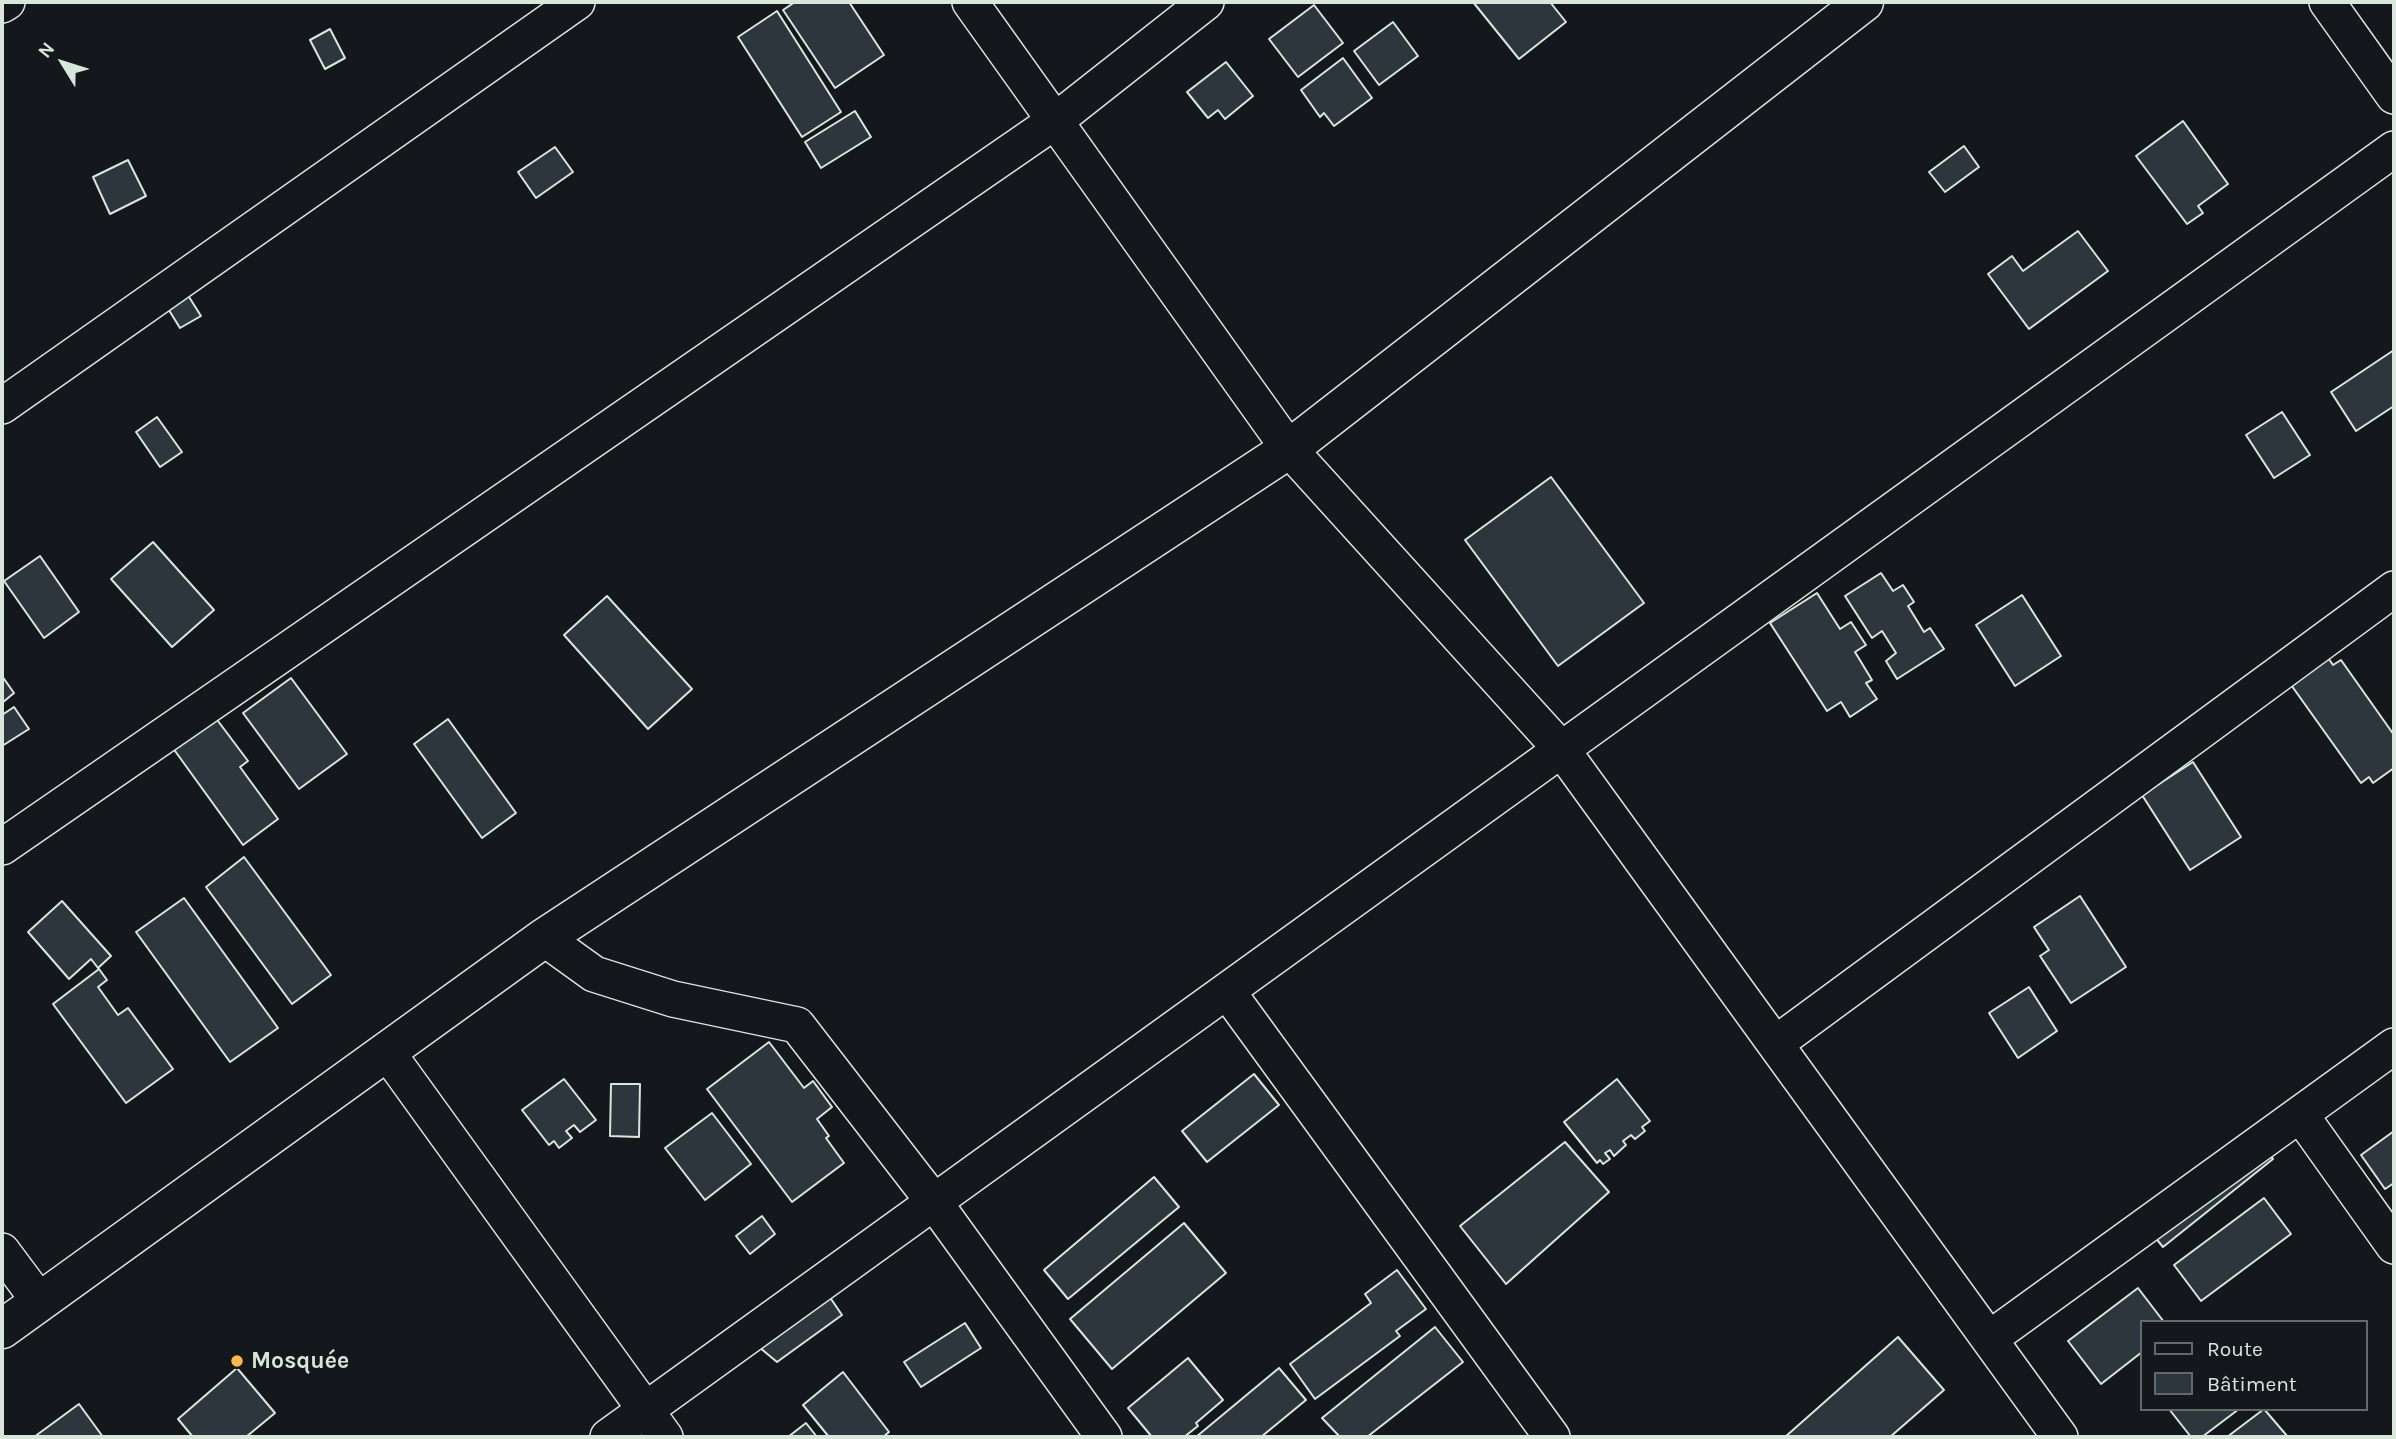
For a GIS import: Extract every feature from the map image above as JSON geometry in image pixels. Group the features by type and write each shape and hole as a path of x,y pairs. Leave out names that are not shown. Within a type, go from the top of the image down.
{"street":[{"path":"2,5 7,2"},
{"path":"2,406 577,2"},
{"path":"970,2 1289,449 1562,750 2060,1437"},
{"path":"2,847 1055,121 1206,2"},
{"path":"2,1329 544,938 1289,449 1864,2"},
{"path":"2327,2 2394,96"},
{"path":"608,1437 655,1424 934,1202 2394,149"},
{"path":"1775,1044 2394,589"},
{"path":"544,938 594,975 673,999 797,1025 934,1202 1104,1437"},
{"path":"1227,991 1552,1437"},
{"path":"1989,1339 2394,1045"},
{"path":"387,1052 655,1424"},
{"path":"2300,1114 2394,1246"},
{"path":"2,1251 40,1302"}],"building":[{"path":"795,2 849,2 884,55 835,88 783,10"},
{"path":"1473,2 1550,2 1566,22 1519,59"},
{"path":"1314,5 1343,43 1298,77 1269,39"},
{"path":"777,11 841,112 802,137 738,37"},
{"path":"1393,22 1418,56 1379,85 1354,51"},
{"path":"330,29 345,58 325,69 310,40"},
{"path":"1343,58 1372,98 1334,126 1324,113 1320,117 1301,90"},
{"path":"1226,62 1253,96 1225,119 1218,110 1208,118 1187,92"},
{"path":"855,111 871,137 821,168 805,142"},
{"path":"2183,121 2228,184 2198,206 2203,213 2187,224 2136,156"},
{"path":"1964,146 1979,167 1945,192 1929,172"},
{"path":"555,147 573,172 536,198 518,172"},
{"path":"128,160 146,196 110,214 93,177"},
{"path":"2078,231 2108,271 2029,329 1988,274 2012,256 2023,271"},
{"path":"179,281 201,316 180,328 159,294"},
{"path":"2394,350 2394,406 2356,431 2331,392"},
{"path":"2282,412 2310,455 2274,478 2246,435"},
{"path":"157,417 182,452 160,467 136,432"},
{"path":"1551,477 1644,603 1558,666 1465,540"},
{"path":"153,542 214,610 172,647 111,579"},
{"path":"40,556 79,612 44,638 4,581"},
{"path":"1881,573 1893,591 1903,585 1914,602 1908,606 1924,632 1930,628 1944,649 1897,679 1886,661 1896,653 1882,631 1872,638 1845,596"},
{"path":"1817,593 1840,629 1851,622 1866,645 1855,652 1872,680 1866,683 1877,699 1850,717 1841,702 1827,711 1770,623"},
{"path":"2022,595 2061,656 2015,686 1976,625"},
{"path":"607,596 692,689 648,729 564,635"},
{"path":"2322,649 2333,665 2341,660 2394,735 2394,768 2373,783 2369,777 2361,783 2284,675"},
{"path":"2,676 14,693 2,703"},
{"path":"291,678 347,754 299,789 243,713"},
{"path":"14,707 29,729 2,746 2,715"},
{"path":"212,713 248,761 240,767 278,819 243,845 170,744"},
{"path":"448,719 516,813 482,838 414,744"},
{"path":"2193,762 2241,837 2190,870 2142,795"},
{"path":"244,857 331,975 292,1004 206,887"},
{"path":"2080,896 2126,967 2071,1003 2040,956 2049,950 2034,927"},
{"path":"184,898 278,1028 230,1062 136,932"},
{"path":"62,901 111,956 98,968 91,959 69,979 28,932"},
{"path":"99,969 107,980 98,987 118,1015 128,1008 173,1069 126,1103 53,1004"},
{"path":"2029,987 2057,1031 2018,1058 1989,1013"},
{"path":"769,1042 804,1088 813,1081 832,1107 817,1119 829,1136 826,1138 844,1163 792,1202 707,1089"},
{"path":"1254,1074 1279,1105 1207,1162 1182,1131"},
{"path":"564,1079 596,1120 580,1132 574,1125 566,1131 572,1138 559,1148 554,1141 549,1145 522,1110"},
{"path":"1617,1079 1650,1121 1642,1127 1645,1131 1635,1139 1631,1135 1623,1141 1626,1145 1614,1156 1610,1150 1605,1153 1610,1159 1603,1164 1600,1160 1597,1163 1564,1122"},
{"path":"611,1084 640,1084 639,1137 610,1136"},
{"path":"712,1113 751,1164 705,1200 665,1148"},
{"path":"2394,1131 2394,1183 2385,1189 2361,1155"},
{"path":"1565,1142 1609,1192 1506,1284 1460,1226"},
{"path":"2259,1142 2273,1159 2163,1247 2149,1230"},
{"path":"1154,1177 1179,1207 1068,1299 1044,1270"},
{"path":"2264,1198 2291,1234 2201,1301 2174,1265"},
{"path":"762,1216 775,1234 750,1254 736,1236"},
{"path":"1184,1223 1226,1273 1112,1369 1070,1319"},
{"path":"1397,1270 1426,1309 1396,1331 1400,1336 1315,1399 1290,1364 1371,1303 1365,1294"},
{"path":"2138,1288 2162,1320 2140,1320 2140,1354 2101,1384 2068,1341"},
{"path":"827,1293 842,1315 777,1362 753,1342"},
{"path":"965,1323 981,1348 921,1387 904,1362"},
{"path":"1435,1327 1463,1362 1367,1437 1340,1437 1322,1418"},
{"path":"1898,1337 1944,1390 1890,1437 1785,1437"},
{"path":"1188,1358 1223,1400 1184,1437 1152,1437 1128,1408"},
{"path":"237,1368 275,1413 246,1437 193,1437 178,1419"},
{"path":"1279,1368 1306,1400 1261,1437 1196,1437"},
{"path":"843,1372 889,1432 883,1437 829,1437 803,1405"},
{"path":"79,1404 103,1437 34,1437"},
{"path":"2171,1411 2236,1411 2202,1437 2191,1437"},
{"path":"2261,1411 2266,1411 2288,1437 2227,1437"},
{"path":"806,1423 817,1437 788,1437"}],"place":[{"name":"Mosquée","path":"237,1361"}]}
